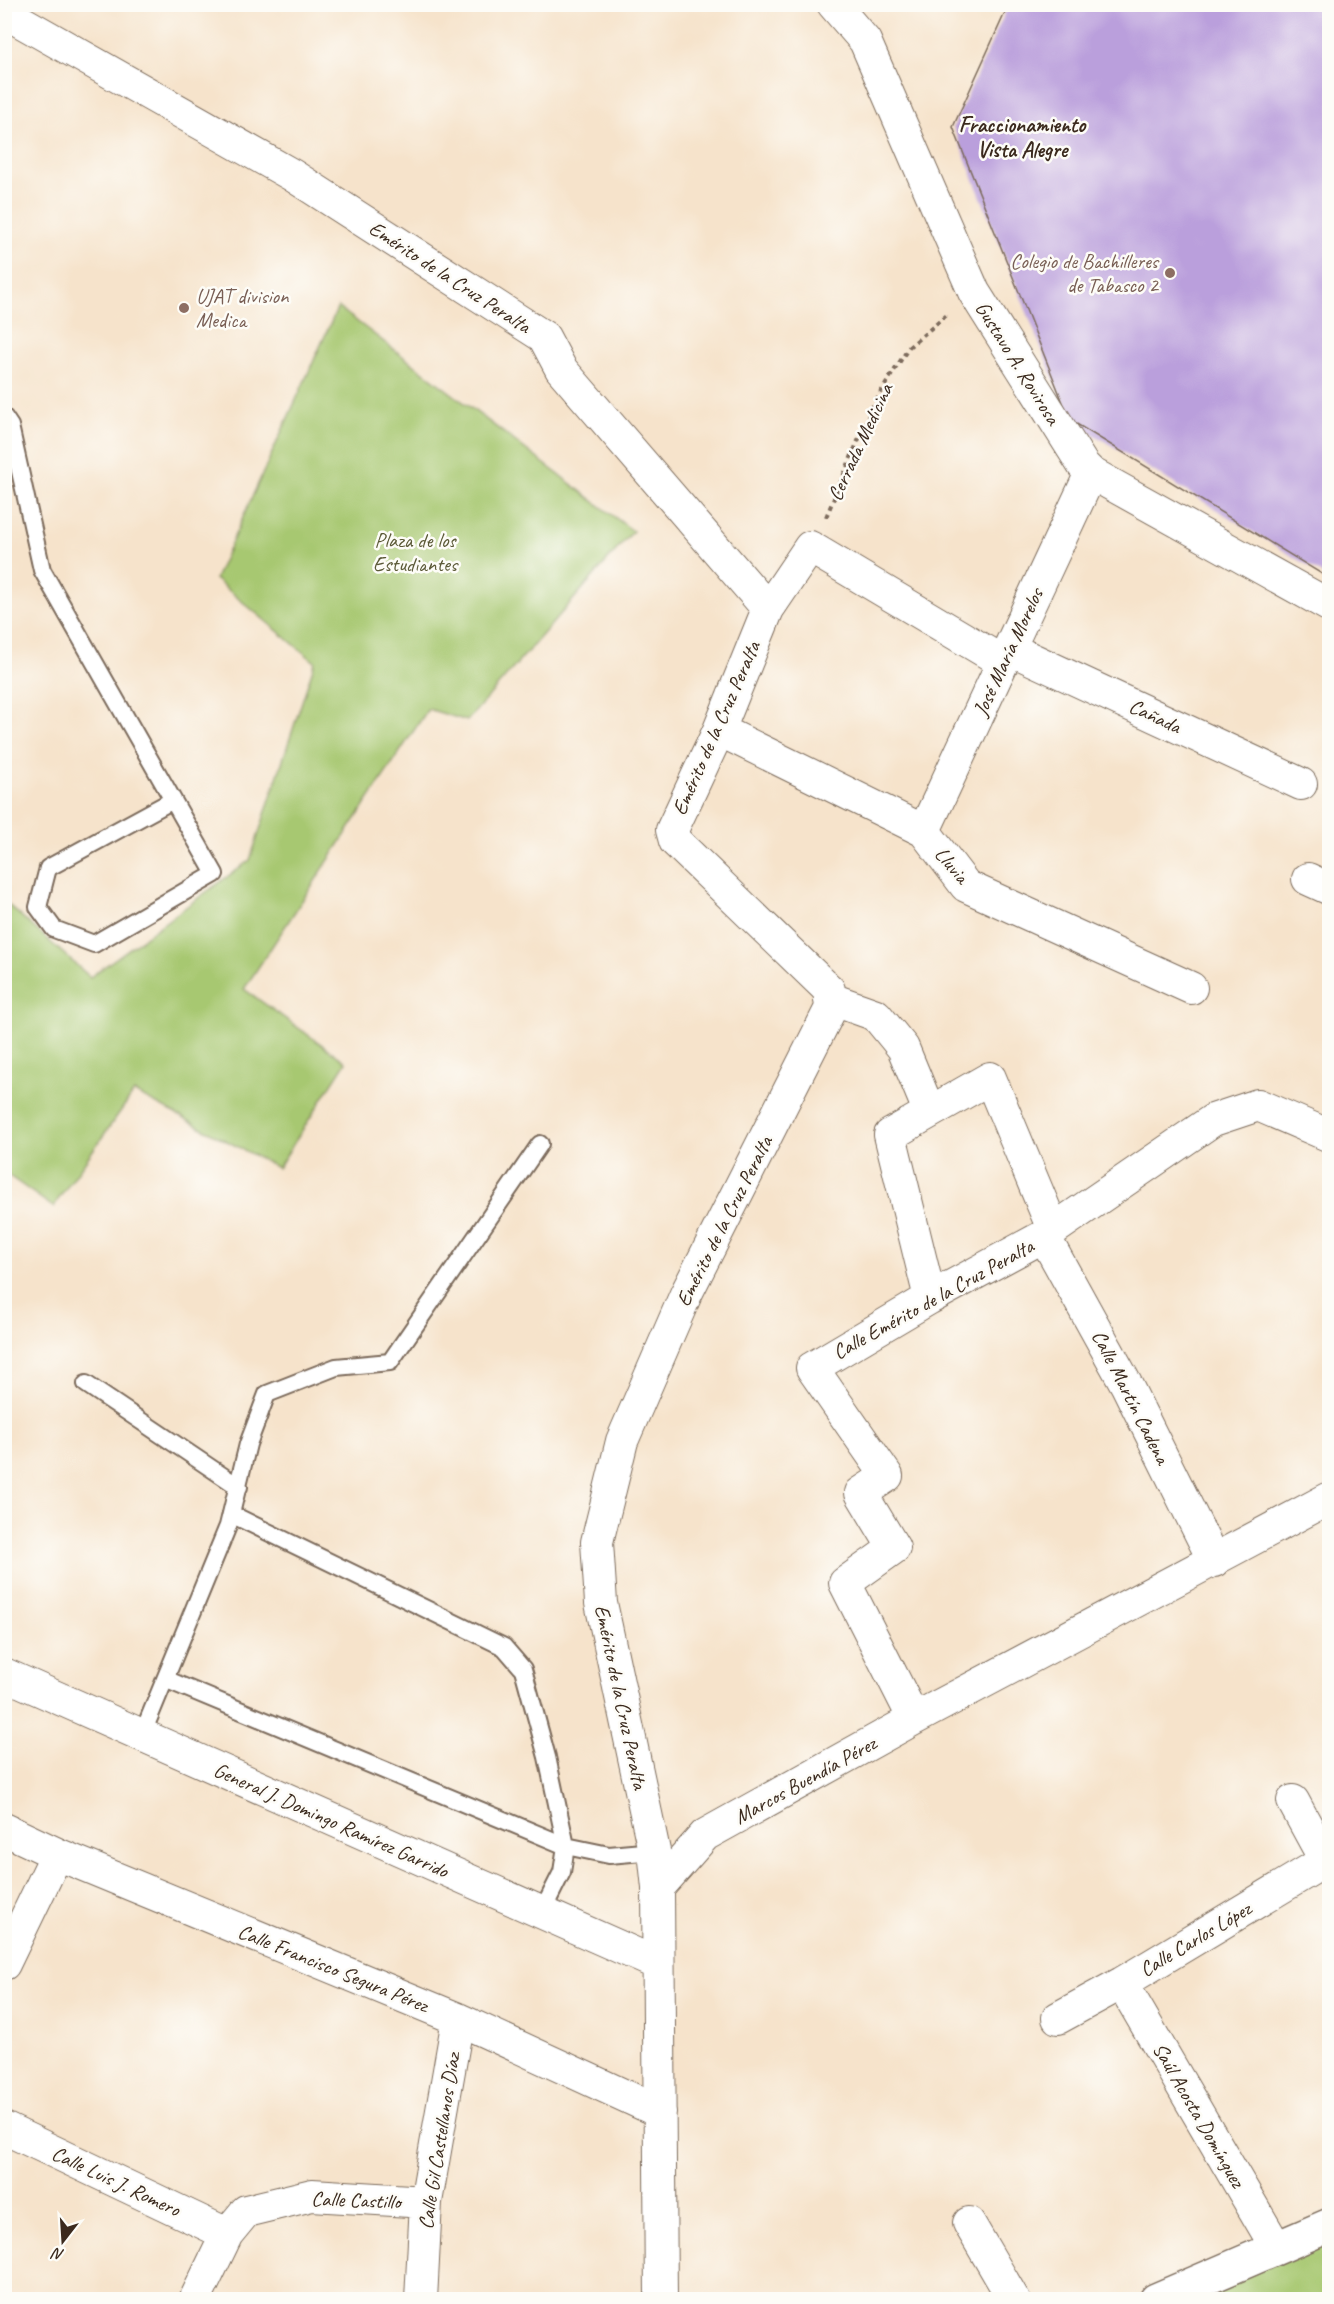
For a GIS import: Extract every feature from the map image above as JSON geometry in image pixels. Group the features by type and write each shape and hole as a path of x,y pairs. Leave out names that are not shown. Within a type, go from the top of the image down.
{"street":[{"name":"Gustavo A. Rovirosa","path":"833,4 865,41 974,292 1083,465 1091,473 1329,606"},
{"name":"Emérito de la Cruz Peralta","path":"4,12 292,175 544,337 561,369 768,609 719,730 672,830 675,842 829,990 831,1008 686,1294 622,1441 597,1542 601,1603 654,1851 658,1888"},
{"name":"José María Morelos","path":"924,831 1091,473"},
{"path":"768,609 810,547"},
{"name":"Cañada","path":"810,547 1006,655 1301,784"},
{"name":"Lluvia","path":"719,730 924,831 966,886 1191,988"},
{"path":"831,999 876,1015 903,1048 929,1111 890,1135 930,1298"},
{"name":"Calle Martín Cadena","path":"929,1111 990,1078 1049,1232 1214,1560"},
{"name":"Calle Emérito de la Cruz Peralta","path":"914,1719 845,1583 894,1548 861,1493 887,1476 812,1368 930,1298 1049,1232 1212,1120 1258,1105 1329,1136"},
{"name":"Marcos Buendía Pérez","path":"658,1888 705,1835 914,1719 1329,1498"},
{"name":"General J. Domingo Ramírez Garrido","path":"4,1674 658,1964"},
{"path":"1293,1801 1328,1862"},
{"name":"Calle Francisco Segura Pérez","path":"4,1829 57,1854 458,2019 660,2112"},
{"path":"4,1964 57,1854"},
{"name":"Calle Carlos López","path":"1058,2018 1328,1862"},
{"path":"658,1888 661,2300"},
{"name":"Saúl Acosta Domínguez","path":"1122,1983 1275,2247"},
{"name":"Calle Gil Castellanos Díaz","path":"421,2300 426,2202 458,2019"},
{"name":"Calle Luis J. Romero","path":"4,2128 227,2234"},
{"name":"Calle Castillo","path":"195,2300 227,2234 246,2211 312,2196 426,2202"},
{"path":"969,2223 1014,2300"},
{"path":"1156,2300 1329,2225"}],"lane":[{"path":"4,417 10,426 42,570 173,800 215,874 94,944 54,929 38,907 48,868 173,800"},
{"path":"142,1736 228,1526 248,1444 267,1394 336,1367 390,1362 540,1144"},
{"path":"86,1384 238,1487"},
{"path":"231,1514 504,1647 523,1669 547,1757 566,1846 562,1872 541,1914"},
{"path":"165,1679 566,1846 609,1855 654,1851"}],"path":[{"name":"Cerrada Medicina","path":"810,547 818,535 874,403 909,347 974,292"}],"green space":[{"name":"Plaza de los Estudiantes","path":"338,307 633,531 467,721 428,709 244,989 346,1062 278,1168 134,1092 53,1207 5,1173 5,902 90,977 250,860 315,662 215,579"},
{"path":"1329,2225 1329,2299 1160,2300"}],"building":[{"name":"Colegio de Bachilleres de Tabasco 2","path":"1009,4 1330,4 1330,579 1070,420 953,127"}],"place":[{"name":"Colegio de Bachilleres de Tabasco 2","path":"1170,273"},
{"name":"UJAT division Medica","path":"184,308"}],"district":[{"name":"Fraccionamiento Vista Alegre","path":"1022,138"}]}
